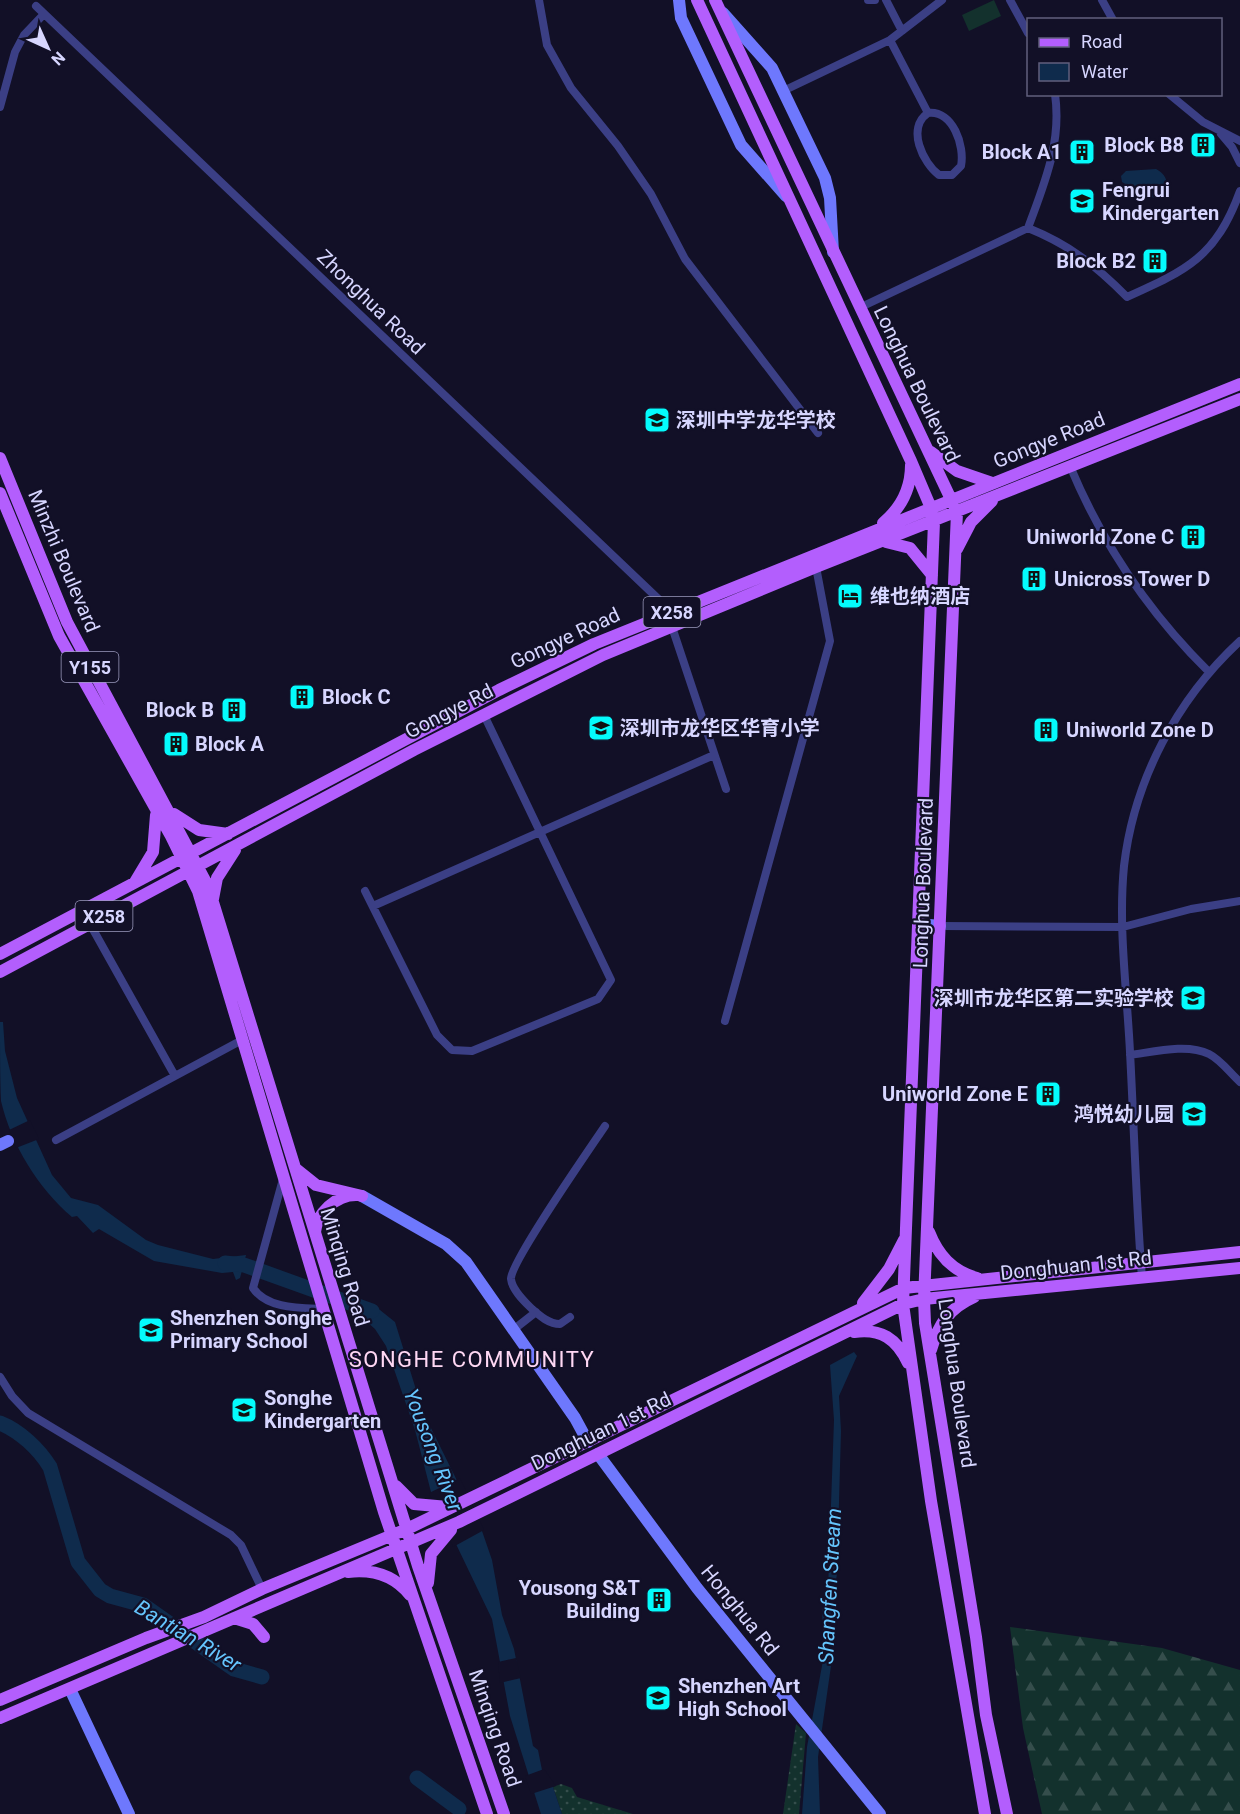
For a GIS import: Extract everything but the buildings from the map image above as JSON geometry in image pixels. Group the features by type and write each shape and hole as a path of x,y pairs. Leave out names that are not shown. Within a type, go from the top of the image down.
{"main road":[{"name":"Longhua Boulevard","path":"697,0 910,461 931,508 934,522 903,1304 961,1687 985,1814"},
{"name":"Longhua Boulevard","path":"717,4 957,512 924,1299 930,1354 976,1638 986,1715 1007,1814"},
{"name":"Gongye Road","path":"126,890 547,666 672,612 1240,384"},
{"name":"Gongye Road","path":"934,522 1240,399"},
{"path":"922,442 942,461 957,471 992,483"},
{"name":"Minzhi Boulevard","path":"0,458 72,632 160,807"},
{"path":"876,529 902,501 910,479 910,461"},
{"path":"955,553 971,522 978,514 990,502 1013,489"},
{"name":"Minzhi Boulevard","path":"0,493 59,636 194,869"},
{"name":"Gongye Rd","path":"5,969 484,715 603,655 816,567 934,522"},
{"path":"881,542 893,542 910,548 932,576"},
{"path":"126,890 138,878 153,852 160,807 199,830 221,835 233,833"},
{"path":"213,903 217,878 239,845"},
{"name":"Minqing Road","path":"194,869 213,903 406,1529 504,1814"},
{"name":"Minqing Road","path":"194,869 198,891 242,1040 396,1549 487,1814"},
{"name":"X258","path":"2,953 126,890"},
{"path":"293,1165 309,1182 362,1196"},
{"path":"314,1233 318,1221 332,1204 345,1196 362,1196"},
{"path":"927,1224 932,1240 944,1259 952,1267 981,1279"},
{"path":"858,1308 883,1279 906,1235"},
{"name":"Donghuan 1st Rd","path":"0,1700 146,1638 204,1617 262,1589 406,1529 433,1511 454,1506 474,1497 858,1308 904,1288 1240,1252"},
{"name":"Donghuan 1st Rd","path":"0,1719 396,1549 443,1533 480,1511 844,1334 861,1328 903,1304 924,1299 1240,1268"},
{"path":"930,1354 941,1322 948,1314 982,1293"},
{"path":"861,1328 878,1332 893,1340 912,1372"},
{"path":"392,1480 410,1502 433,1511"},
{"path":"428,1593 429,1562 435,1545 443,1533"},
{"path":"335,1575 361,1571 381,1574 400,1584 413,1600"},
{"path":"234,1618 253,1624 264,1637"}],"street":[{"path":"539,0 548,45 571,88 618,146 651,194 685,259 818,433"},
{"path":"679,0 681,18 741,145 789,200"},
{"path":"868,0 875,0"},
{"path":"886,0 902,31"},
{"path":"783,91 890,40 942,0"},
{"path":"1010,0 1027,30"},
{"path":"1102,0 1112,18"},
{"path":"717,4 766,60 825,178 833,225 833,253"},
{"name":"Zhonghua Road","path":"36,6 672,612"},
{"path":"0,107 15,52 24,35 44,14"},
{"path":"890,40 928,113 943,117 959,139 963,152 961,166 952,175 939,175 929,166 922,154 919,127 928,113"},
{"path":"859,308 1028,228 1054,154 1057,130 1055,96"},
{"path":"1172,96 1219,131 1240,141"},
{"path":"1219,131 1232,147 1240,163"},
{"path":"1028,228 1073,249 1127,297 1176,275 1200,259 1218,235 1240,193"},
{"path":"1070,466 1096,523 1128,577 1166,627 1209,672"},
{"path":"724,1021 830,641 816,567"},
{"path":"672,612 672,627 726,789"},
{"path":"1142,1278 1124,927 1124,867 1129,838 1145,780 1171,727 1209,672 1240,641"},
{"path":"365,891 437,1035 452,1050 472,1051 598,999 612,980 484,715"},
{"path":"373,906 714,755"},
{"path":"919,924 1124,927 1191,909 1240,901"},
{"path":"90,924 175,1076"},
{"path":"56,1140 242,1040"},
{"path":"1130,1055 1184,1050 1201,1051 1216,1059 1240,1082"},
{"path":"570,1317 564,1323 555,1324 536,1312 517,1291 512,1275 539,1226 605,1126"},
{"path":"284,1179 253,1283 256,1292 274,1303 323,1309"},
{"path":"362,1196 453,1249 466,1262 575,1418 588,1442"},
{"path":"513,1330 536,1312"},
{"path":"1,1379 28,1413 231,1535 241,1545 262,1589"},
{"name":"Honghua Rd","path":"598,1454 697,1588 880,1814"},
{"path":"70,1689 129,1814"}],"green space":[{"path":"994,0 1001,16 969,31 962,15"},
{"path":"1010,1627 1162,1648 1240,1670 1240,1814 1042,1814 1023,1728"},
{"path":"796,1724 806,1733 799,1814 783,1814"},
{"path":"561,1784 572,1788 577,1797 633,1814 562,1814 553,1787"}],"water":[{"path":"1156,169 1164,175 1167,183 1164,191 1157,198 1144,196 1122,182 1121,176 1126,171"},
{"path":"0,1022 3,1022 5,1051 17,1098 52,1175 71,1198 98,1205 146,1240 158,1245 213,1259 246,1255 240,1278 236,1280 233,1272 222,1273 154,1261 99,1229 93,1233 77,1216 72,1217 48,1193 19,1149 1,1101"},
{"path":"354,1300 380,1310 395,1322 423,1412 482,1531 492,1560 502,1615 514,1649 533,1746 538,1750 542,1770 553,1787 562,1814 541,1814 510,1716 492,1619 431,1492 415,1430 386,1346 375,1329 358,1314"},
{"name":"Shangfen Stream","path":"854,1352 857,1356 839,1396 841,1431 837,1574 828,1632 831,1666 818,1757 820,1814 802,1814 807,1747 824,1655 822,1611 828,1590 834,1420 830,1365"}],"pier":[{"path":"30,1120 39,1139 16,1148 9,1130"},
{"path":"460,1478 484,1530 453,1547 429,1493"},
{"path":"516,1658 521,1678 500,1683 498,1662"},
{"path":"544,1769 556,1786 531,1794 525,1776"}],"waterway":[{"name":"Yousong River","path":"225,1263 244,1265 372,1311"},
{"name":"Bantian River","path":"0,1423 28,1441 50,1467 78,1562 100,1590 110,1596 143,1605 234,1669 262,1677"},
{"name":"Bantian River","path":"417,1778 459,1809"}],"place":[{"name":"Block B8","path":"1203,145"},
{"name":"Block A1","path":"1082,152"},
{"name":"Fengrui Kindergarten","path":"1082,201"},
{"name":"Block B2","path":"1155,261"},
{"name":"深圳中学龙华学校","path":"657,420"},
{"name":"Uniworld Zone C","path":"1193,537"},
{"name":"Unicross Tower D","path":"1034,579"},
{"name":"维也纳酒店","path":"850,596"},
{"name":"Block C","path":"302,697"},
{"name":"Block B","path":"234,710"},
{"name":"深圳市龙华区华育小学","path":"601,728"},
{"name":"Uniworld Zone D","path":"1046,730"},
{"name":"Block A","path":"176,744"},
{"name":"深圳市龙华区第二实验学校","path":"1193,998"},
{"name":"Uniworld Zone E","path":"1048,1094"},
{"name":"鸿悦幼儿园","path":"1194,1114"},
{"name":"Shenzhen Songhe Primary School","path":"151,1330"},
{"name":"Songhe Kindergarten","path":"244,1410"},
{"name":"Yousong S&T Building","path":"659,1600"},
{"name":"Shenzhen Art High School","path":"658,1698"}],"district":[{"name":"SONGHE COMMUNITY","path":"472,1359"}]}
